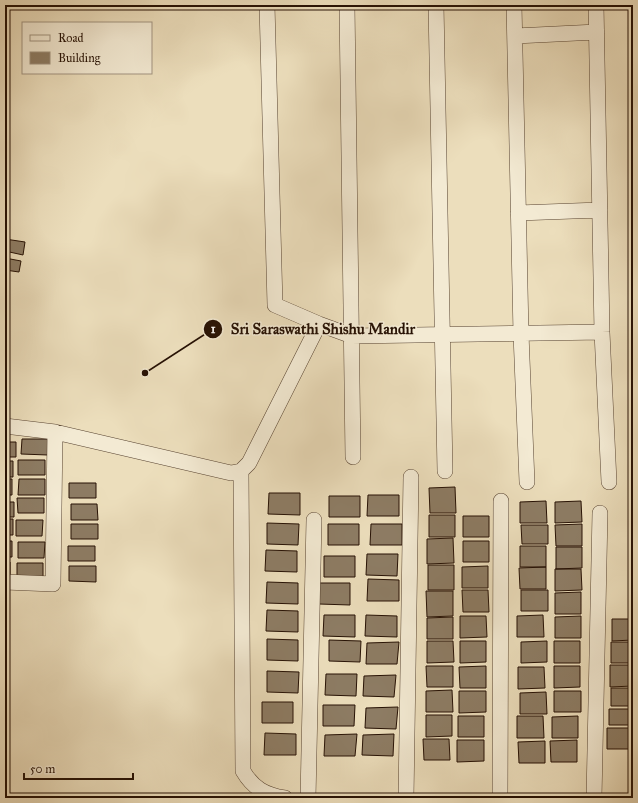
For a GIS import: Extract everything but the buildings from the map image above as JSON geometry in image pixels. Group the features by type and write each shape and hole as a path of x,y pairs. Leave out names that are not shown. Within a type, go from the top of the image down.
{"street":[{"path":"267,5 275,305 352,336 442,336 602,332"},
{"path":"347,5 353,457"},
{"path":"436,5 445,471"},
{"path":"514,5 521,334 527,482"},
{"path":"596,5 602,332 609,482"},
{"path":"515,36 597,32"},
{"path":"518,213 600,210"},
{"path":"5,426 55,432 231,473 241,471 249,463 319,324"},
{"path":"5,582 53,584 55,432"},
{"path":"241,471 243,771 250,783 262,792 285,798"},
{"path":"406,798 411,476"},
{"path":"500,798 501,501"},
{"path":"594,798 600,513"},
{"path":"308,798 314,520"}],"place":[{"name":"Sri Saraswathi Shishu Mandir","path":"145,373"}]}
